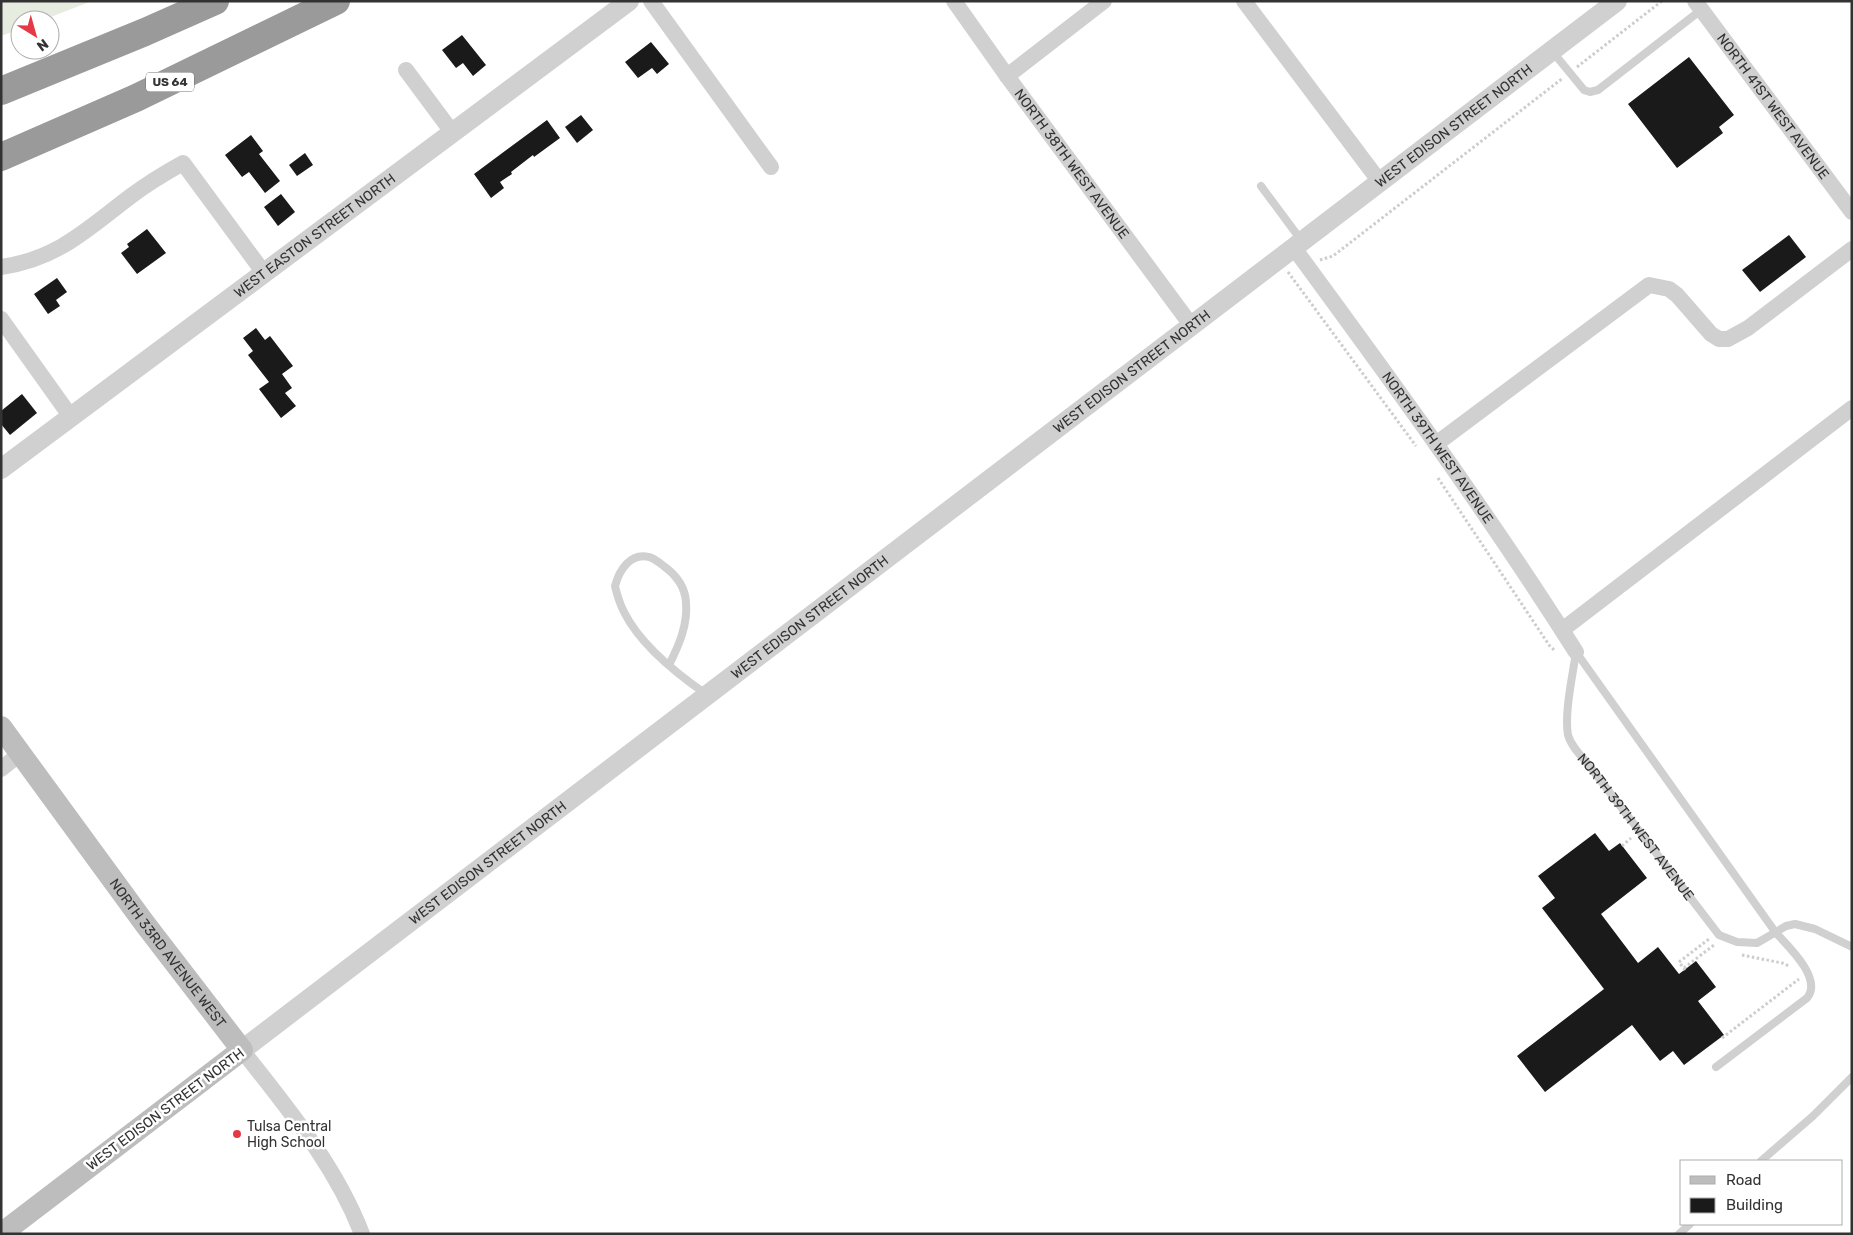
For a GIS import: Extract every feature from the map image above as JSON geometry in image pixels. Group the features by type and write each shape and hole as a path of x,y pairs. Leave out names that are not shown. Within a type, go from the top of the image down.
{"highway":[{"path":"1,91 215,1"},
{"name":"US 64","path":"1,157 145,94 336,1"}],"main road":[{"name":"NORTH 33RD AVENUE WEST","path":"1,727 145,924 242,1050"},
{"name":"WEST EDISON STREET NORTH","path":"1,1234 242,1050"}],"street":[{"name":"WEST EASTON STREET NORTH","path":"1,469 629,1"},
{"path":"651,1 771,167"},
{"name":"NORTH 38TH WEST AVENUE","path":"954,1 1007,76 1191,325"},
{"path":"1007,76 1104,1"},
{"path":"1244,1 1380,182"},
{"name":"WEST EDISON STREET NORTH","path":"242,1050 1617,1"},
{"name":"NORTH 41ST WEST AVENUE","path":"1698,6 1852,212"},
{"path":"406,70 452,132"},
{"path":"1,267 21,264 60,249 75,240 132,195 183,163 264,273"},
{"name":"NORTH 39TH WEST AVENUE","path":"1292,249 1309,269 1436,444 1520,564 1576,652"},
{"path":"1436,444 1649,285 1669,289 1677,295 1711,334 1719,338 1728,339 1748,328 1852,249"},
{"path":"1,319 71,417"},
{"path":"1562,630 1852,408"},
{"path":"1,769 21,753"},
{"name":"NORTH 33RD AVENUE WEST","path":"242,1050 306,1131 325,1160 355,1216 362,1234"}],"lane":[{"path":"1552,51 1584,90 1590,92 1598,90 1698,6"},
{"path":"1261,186 1292,249"},
{"path":"669,665 681,640 686,620 686,601 682,586 674,574 660,563 649,557 635,558 624,565 615,586 624,613 643,639 669,665 682,678 708,696"},
{"name":"NORTH 39TH WEST AVENUE","path":"1576,652 1776,933 1808,972 1813,986 1812,993 1795,1008 1716,1067"},
{"name":"NORTH 39TH WEST AVENUE","path":"1576,652 1567,725 1568,736 1574,746 1719,935 1737,942 1757,943 1776,933"},
{"path":"1776,933 1786,926 1795,924 1815,929 1852,947"},
{"path":"1762,1160 1813,1116 1852,1078"},
{"path":"1679,1234 1689,1225"}],"path":[{"path":"1294,280 1322,258 1334,256 1662,1"},
{"path":"1292,249 1294,280 1417,448"},
{"path":"1435,472 1549,645 1556,652"},
{"path":"1622,846 1632,838 1626,830"},
{"path":"1703,932 1714,945 1721,949"},
{"path":"1709,939 1679,962 1684,969 1714,945"},
{"path":"1737,954 1789,965 1792,970"},
{"path":"1722,1038 1799,980 1796,975"}],"shaded area":[{"path":"1,1 92,1 60,13 60,10 10,10 10,33 1,36"}],"building":[{"path":"462,35 486,65 473,76 463,63 456,68 442,50"},
{"path":"651,42 669,64 657,74 652,68 638,78 625,62"},
{"path":"1689,57 1734,115 1719,127 1723,133 1677,168 1628,104"},
{"path":"581,115 593,130 577,143 565,127"},
{"path":"547,120 560,138 511,172 512,174 500,182 504,188 491,198 474,174"},
{"path":"251,135 263,151 259,154 280,181 265,193 249,172 242,177 225,155"},
{"path":"305,153 313,165 297,176 289,165"},
{"path":"281,194 295,212 278,226 264,207"},
{"path":"147,229 166,253 137,274 121,253 129,247 127,244"},
{"path":"1789,235 1806,257 1760,292 1742,270"},
{"path":"57,278 67,292 56,300 60,306 48,314 34,294"},
{"path":"256,328 265,340 270,336 293,366 282,374 292,388 285,393 296,406 281,418 259,389 269,382 248,355 253,351 243,338"},
{"path":"22,394 37,413 10,435 1,424 1,411"},
{"path":"1595,833 1609,851 1620,843 1647,878 1601,914 1638,963 1658,947 1679,974 1696,961 1716,987 1698,1001 1724,1035 1684,1065 1673,1051 1660,1061 1632,1025 1545,1092 1517,1056 1604,989 1542,908 1555,898 1538,876"}],"place":[{"name":"Tulsa Central High School","path":"237,1134"}]}
